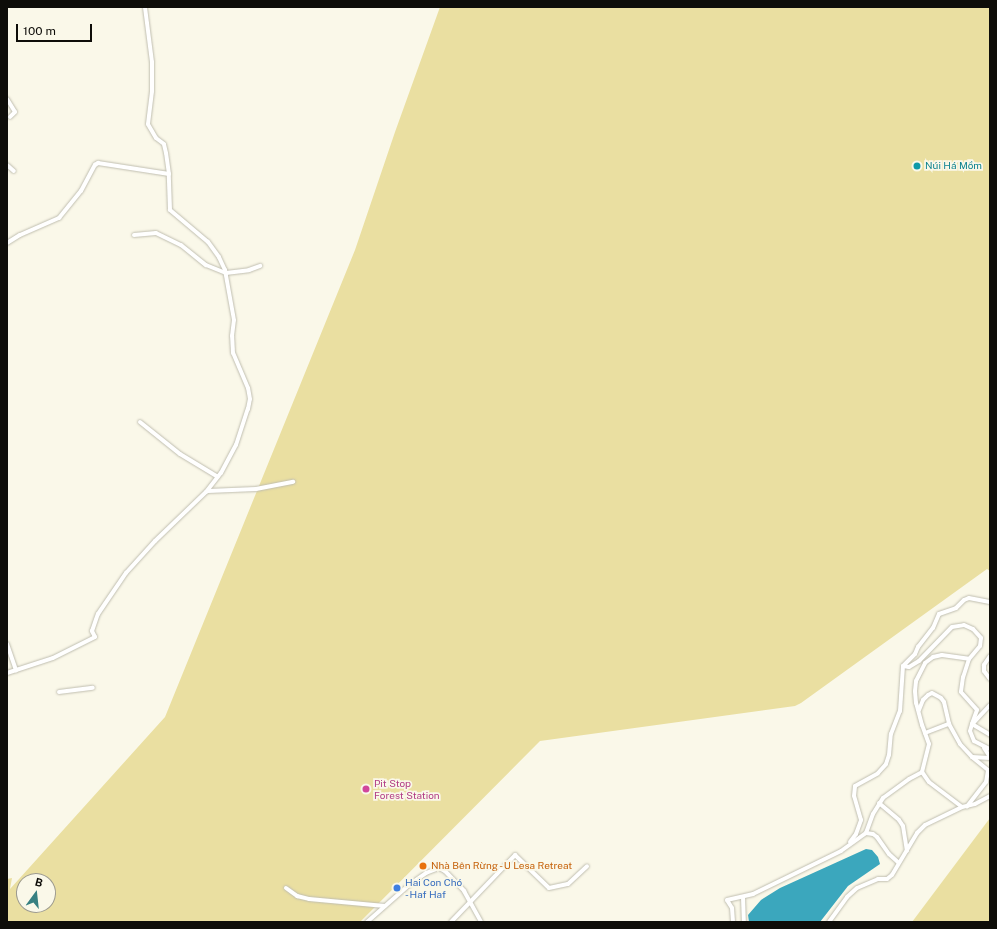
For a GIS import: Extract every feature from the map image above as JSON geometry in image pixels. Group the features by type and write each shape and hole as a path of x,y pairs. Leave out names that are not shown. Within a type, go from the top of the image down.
{"street":[{"path":"7,673 53,658 95,637 92,631 96,618 108,597 126,573 155,541 208,491 218,477 236,445 250,399 248,388 233,353 232,336 234,320 226,274 219,257 208,242 171,213 169,206 169,174 164,144 156,138 148,124 152,68 145,7"},
{"path":"7,99 15,112 10,117"},
{"path":"7,243 20,235 59,218 81,192 98,163 169,174"},
{"path":"7,165 14,171"},
{"path":"134,235 156,234 181,245 206,265 226,274 249,270 260,266"},
{"path":"140,422 180,454 218,477"},
{"path":"208,491 256,489 293,482"},
{"path":"848,846 856,834 861,820 854,796 855,786 878,773 888,760 891,734 900,710 903,666 915,654 918,647 933,628 939,614 956,608 964,600 969,598 990,602"},
{"path":"903,666 909,667 919,661 955,625 970,628 981,638 980,646 969,659 963,677 961,692 977,710 970,735 974,741 990,749"},
{"path":"7,644 16,670"},
{"path":"733,922 732,908 727,900 753,894 831,857 848,846 866,833 879,803 893,790 922,772 929,751 929,744 919,712 915,686 925,663 930,658 938,655 969,659"},
{"path":"990,656 984,665 984,671 990,679"},
{"path":"58,692 92,688"},
{"path":"919,712 925,697 932,693 937,695 944,702 949,724 960,744 972,757 987,767 989,775 982,788 967,806"},
{"path":"972,724 990,705"},
{"path":"925,734 949,724"},
{"path":"972,724 990,735"},
{"path":"982,746 990,758"},
{"path":"972,757 990,758"},
{"path":"922,772 929,782 962,806"},
{"path":"829,922 847,897 868,882 887,879 907,851 920,829 962,806 967,806 990,796"},
{"path":"879,803 899,820 903,826 907,851"},
{"path":"866,833 877,837 889,854 899,863"},
{"path":"451,922 515,856 549,888 568,884 587,866"},
{"path":"367,922 426,872 439,868 445,870 455,880 471,902 481,922"},
{"path":"286,888 297,896 309,899 385,906"},
{"path":"743,897 744,922"}],"shaded area":[{"path":"440,7 990,7 990,571 987,569 795,706 540,741 360,922 7,922 7,879 12,878 10,889 16,882 16,913 56,913 56,873 24,873 165,717 355,250 395,132"},
{"path":"990,818 990,922 912,922"}],"water":[{"path":"866,849 872,850 878,857 880,864 848,886 820,922 749,922 748,915 761,900 780,888"}],"place":[{"name":"Núi Há Mồm","path":"917,166"},
{"name":"Pit Stop Forest Station","path":"366,789"},
{"name":"Nhà Bên Rừng - U Lesa Retreat","path":"423,866"},
{"name":"Hai Con Chó - Haf Haf","path":"397,888"}]}
